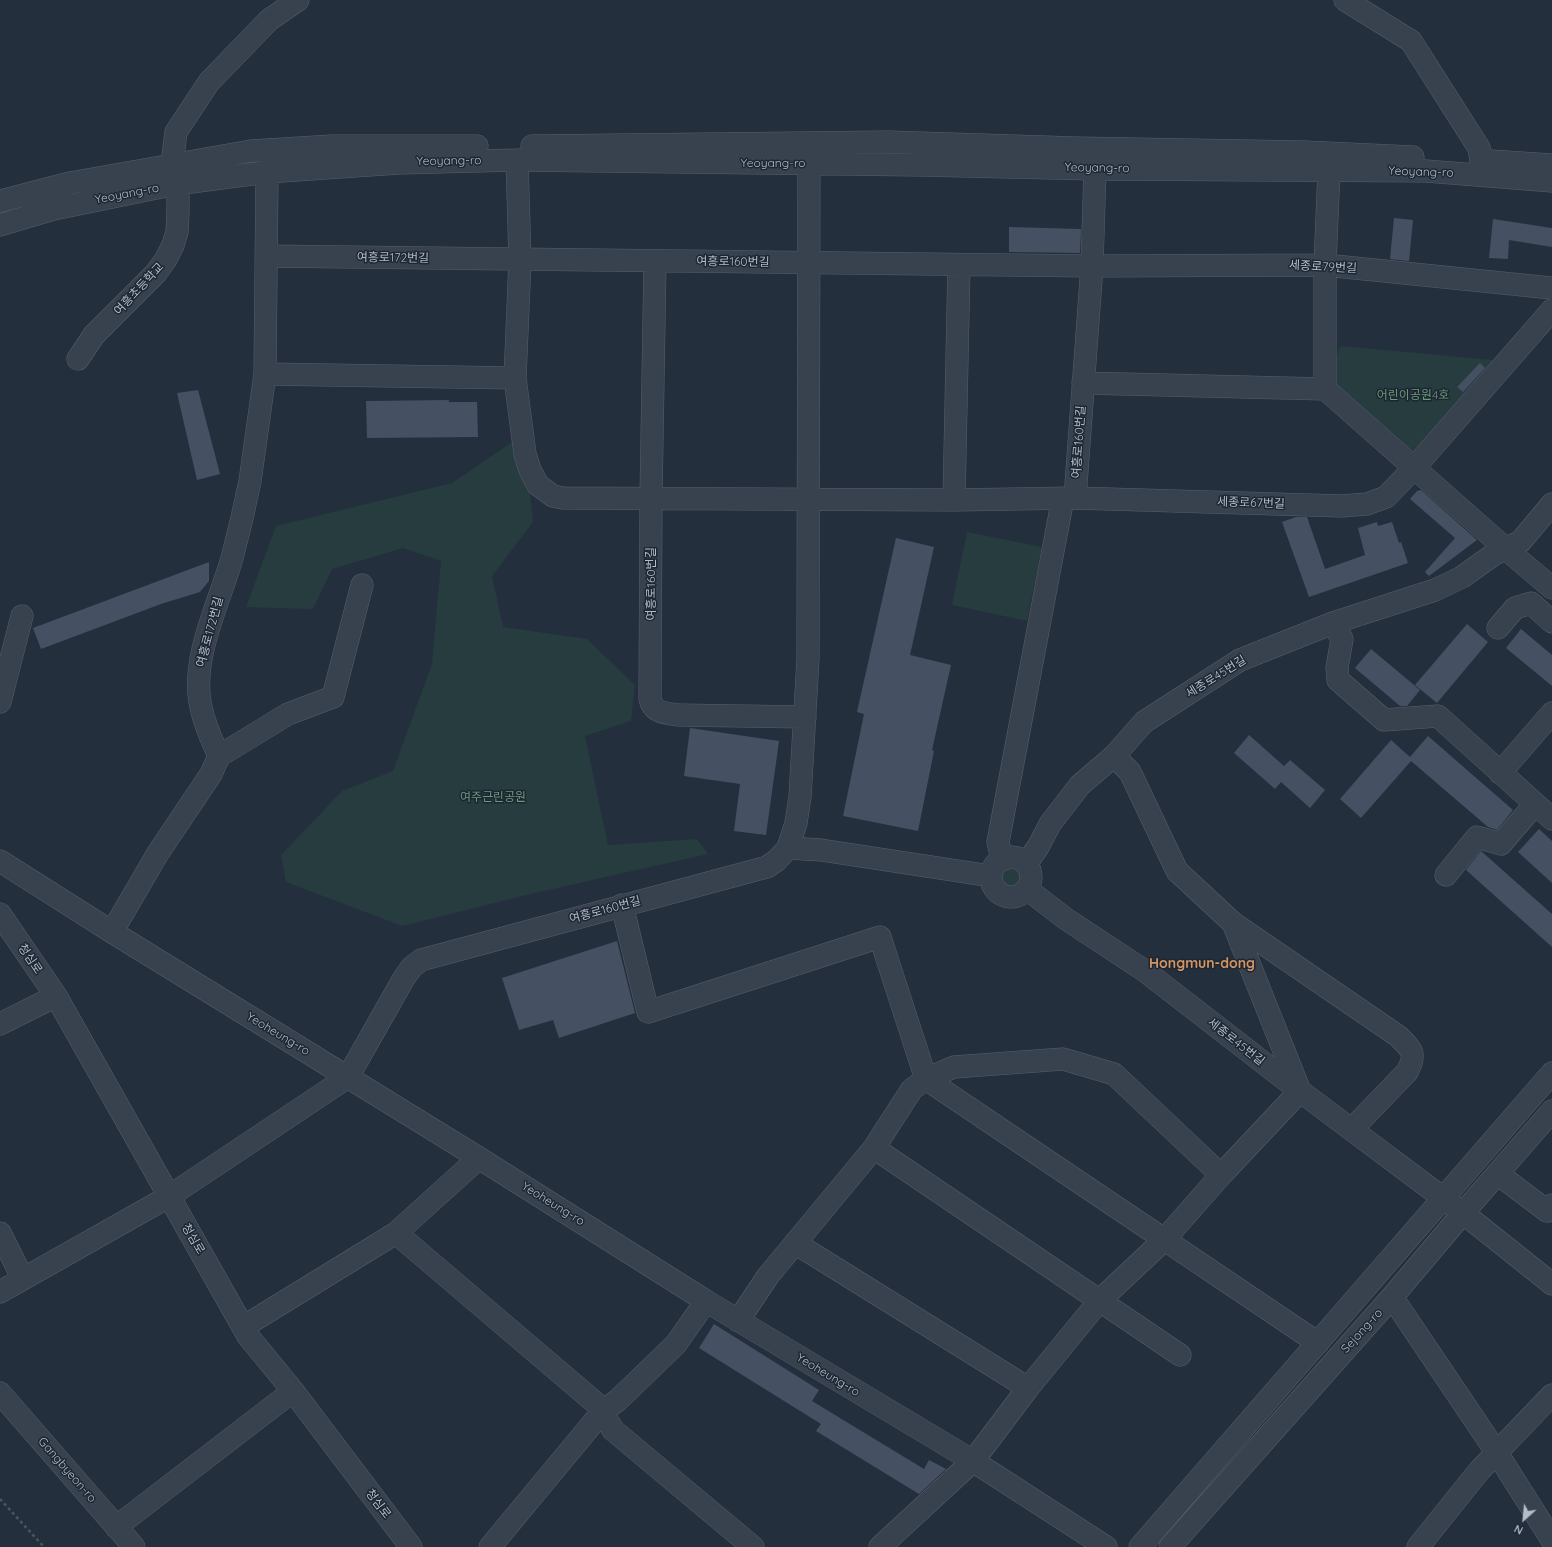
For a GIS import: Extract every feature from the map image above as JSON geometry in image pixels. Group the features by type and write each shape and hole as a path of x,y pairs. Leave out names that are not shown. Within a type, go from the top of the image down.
{"street":[{"name":"여흥초등학교","path":"78,359 94,335 151,278 166,259 173,246 177,232 178,211 174,174 176,132 209,82 268,20 298,0"},
{"path":"1345,0 1411,41 1479,148 1480,167"},
{"name":"Yeoyang-ro","path":"0,201 70,183 174,174 267,172 398,162 810,153 888,142 1084,148 1305,152 1480,167 1552,180"},
{"name":"Yeoyang-ro","path":"0,224 251,151 332,146 516,146 810,153 1095,169 1426,171 1480,167 1552,165"},
{"name":"여흥로160번길","path":"348,1077 404,978 412,967 420,960 767,866 777,860 788,848 796,823 800,797 808,659 810,153"},
{"path":"517,160 520,260 516,378 525,454 530,470 538,485 553,496 563,498 954,500 1069,498"},
{"name":"여흥로160번길","path":"997,868 998,842 1069,498 1082,383 1092,266 1095,169"},
{"path":"1325,389 1325,265 1329,170"},
{"name":"여흥로172번길","path":"219,756 208,731 199,701 199,673 211,619 232,558 250,481 265,374 267,172"},
{"name":"여흥로172번길","path":"266,256 520,260"},
{"name":"여흥로160번길","path":"520,260 1092,266"},
{"name":"여흥로160번길","path":"655,261 651,498 651,705 661,712 678,716 805,717"},
{"path":"954,500 959,265"},
{"name":"세종로79번길","path":"1092,266 1325,265 1552,288"},
{"path":"1414,468 1552,310"},
{"path":"265,374 516,378"},
{"path":"1082,383 1325,389 1552,588"},
{"name":"세종로67번길","path":"1069,498 1348,506 1367,504 1386,497 1414,468"},
{"path":"1506,549 1521,541 1552,504"},
{"name":"세종로45번길","path":"1026,864 1038,847 1050,824 1080,785 1114,756 1144,722 1240,660 1333,623 1435,590 1462,577 1493,555 1506,549"},
{"path":"112,932 158,852 211,774 219,756 288,714 333,697 362,585"},
{"path":"1498,628 1515,608 1531,603 1552,622"},
{"path":"0,702 22,616"},
{"path":"1333,623 1342,639 1337,668 1338,680 1384,720 1438,716 1552,819"},
{"path":"1500,773 1552,713"},
{"path":"1114,756 1130,772 1177,871 1233,923 1398,1036 1411,1049 1412,1061 1406,1072 1352,1129"},
{"path":"1446,875 1476,837 1501,844 1535,804"},
{"path":"788,848 997,868"},
{"path":"1008,858 1020,860 1026,864 1031,876 1028,888 1017,896 1010,897 1004,896 994,888 997,868 1008,858"},
{"name":"Yeoheung-ro","path":"0,861 112,932 479,1158 738,1321 973,1461 1106,1547"},
{"name":"세종로45번길","path":"1028,888 1066,919 1145,971 1300,1091 1443,1197 1552,1284"},
{"path":"622,905 648,1012 880,937 926,1079 1318,1344"},
{"name":"청심로","path":"0,914 56,996 248,1336 293,1392 411,1547"},
{"path":"880,1547 973,1461 1028,1388 1100,1300 1164,1240 1221,1175 1300,1091 1233,923"},
{"path":"0,1024 56,996"},
{"path":"738,1321 768,1276 874,1148 912,1089 926,1079 954,1067 1063,1059 1114,1074 1221,1175"},
{"path":"1140,1547 1552,1073"},
{"path":"0,1292 168,1196 348,1077"},
{"name":"Sejong-ro","path":"1170,1547 1392,1297 1552,1111"},
{"path":"874,1148 1180,1355"},
{"path":"243,1327 396,1233 479,1158"},
{"path":"1498,1174 1550,1210"},
{"path":"0,1233 23,1279"},
{"path":"396,1233 598,1405 613,1430 753,1547"},
{"path":"795,1243 1028,1388"},
{"path":"1392,1297 1497,1453 1552,1540"},
{"path":"490,1547 602,1412 618,1400 676,1344 706,1301"},
{"path":"116,1527 293,1392"},
{"name":"Gangbyeon-ro","path":"0,1393 134,1547"},
{"path":"1418,1547 1479,1471 1552,1395"}],"path":[{"path":"0,1499 44,1547"}],"green space":[{"name":"어린이공원4호","path":"1341,346 1492,360 1495,363 1420,449 1414,451 1407,447 1339,388 1337,385 1335,370 1337,353"},
{"name":"여주근린공원","path":"518,438 530,492 533,522 492,576 503,627 587,639 635,685 631,721 585,736 608,845 697,839 708,854 526,895 402,926 286,882 281,855 342,791 393,771 432,664 441,561 403,548 332,569 313,609 246,607 276,526 452,483"},
{"path":"967,532 1042,547 1027,621 952,605"},
{"path":"1011,864 1020,868 1024,877 1020,886 1011,890 1002,886 998,877 1002,868"}],"building":[{"path":"1394,218 1413,220 1409,261 1390,259"},
{"path":"1493,219 1552,228 1552,247 1509,240 1508,259 1489,258"},
{"path":"1009,227 1081,229 1080,253 1009,252"},
{"path":"1480,363 1485,368 1463,392 1457,387"},
{"path":"198,390 220,474 197,480 177,393"},
{"path":"449,400 449,402 477,402 478,437 367,438 366,401"},
{"path":"1421,490 1477,540 1429,576 1425,572 1455,538 1410,499 1417,491"},
{"path":"1296,517 1307,517 1325,569 1365,555 1358,528 1377,522 1378,526 1392,522 1408,563 1309,597 1282,522"},
{"path":"896,538 934,547 910,655 951,665 932,750 934,751 918,831 843,816 864,714 857,712"},
{"path":"209,562 209,581 200,592 161,604 41,649 33,628"},
{"path":"1467,624 1488,642 1437,703 1415,685"},
{"path":"1521,629 1552,655 1552,686 1506,648"},
{"path":"1371,649 1420,690 1407,706 1400,706 1355,668"},
{"path":"690,728 779,741 766,835 734,831 740,784 684,776"},
{"path":"1249,735 1284,766 1290,760 1325,790 1310,808 1281,782 1275,789 1234,753"},
{"path":"1428,736 1513,810 1497,830 1488,827 1411,761 1361,818 1340,799 1391,740 1410,757"},
{"path":"1539,829 1552,841 1552,883 1518,852"},
{"path":"1481,851 1552,914 1552,947 1466,870"},
{"path":"617,941 635,1013 559,1038 553,1020 519,1030 502,978"},
{"path":"714,1324 819,1390 812,1401 924,1469 929,1460 946,1469 919,1494 816,1431 821,1424 699,1348"}],"district":[{"name":"Hongmun-dong","path":"1202,964"}]}
